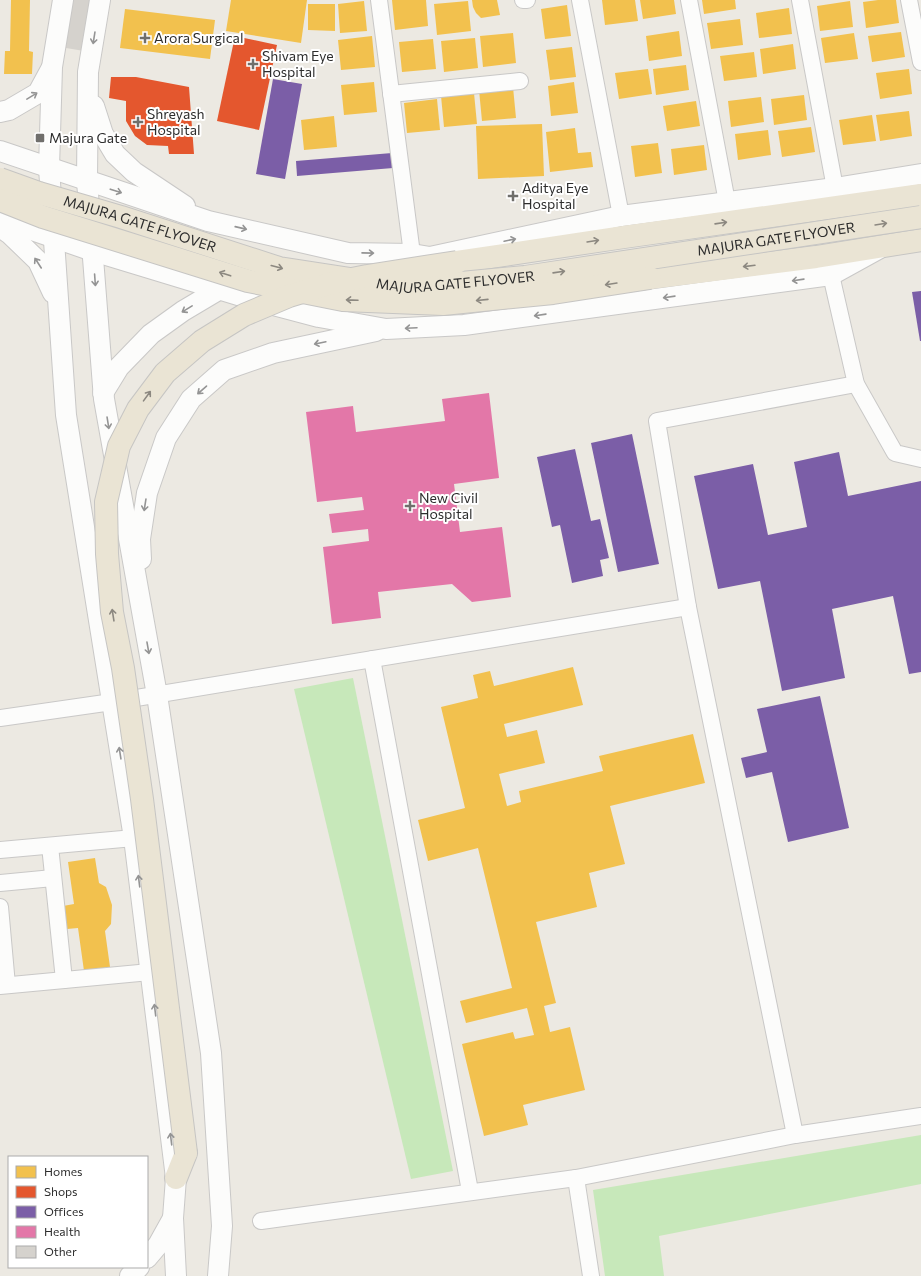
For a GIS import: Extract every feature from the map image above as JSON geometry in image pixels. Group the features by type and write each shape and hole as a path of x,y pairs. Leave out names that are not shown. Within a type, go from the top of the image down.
{"highway":[{"name":"MAJURA GATE FLYOVER","path":"0,179 39,193 121,217 279,268 409,288 525,277 921,217"},
{"path":"176,1178 186,1153 142,799 123,668 112,612 107,554 106,502 119,446 138,409 165,373 202,341 244,315 289,296 332,283 413,268 921,195"},
{"name":"MAJURA GATE FLYOVER","path":"0,200 43,217 248,281 343,300 443,304 553,293 650,278 816,257 921,240"}],"street":[{"path":"63,0 52,68 49,168 66,415 134,838 176,1178 173,1218 176,1276"},
{"path":"100,0 88,72 88,181 103,393 156,695 211,1053 222,1226 218,1276"},
{"path":"379,0 412,254"},
{"path":"580,0 621,216"},
{"path":"689,0 727,202"},
{"path":"800,0 835,188"},
{"path":"909,0 921,62"},
{"path":"0,112 9,110 38,93 52,68"},
{"path":"88,72 94,110 103,134 114,154 134,172 208,221"},
{"path":"391,94 520,81"},
{"path":"0,151 208,221 348,253 412,254 430,257 621,216 835,188 921,174"},
{"path":"3,230 53,237 93,251 319,317 386,329"},
{"path":"3,230 38,261 52,290 59,312"},
{"path":"143,620 140,539 147,493 166,438 191,399 224,370 273,353 386,329 464,325 831,275 885,246 921,246"},
{"path":"831,275 856,384 895,454 921,459"},
{"path":"103,393 119,367 151,334 183,311 220,289"},
{"path":"795,1135 688,607 658,421 856,384"},
{"path":"0,718 156,695 688,607"},
{"path":"372,659 470,1191"},
{"path":"0,850 134,838"},
{"path":"50,846 64,980"},
{"path":"0,883 53,878"},
{"path":"0,907 4,985 150,972"},
{"path":"261,1221 470,1191 576,1178 795,1135 921,1116"},
{"path":"576,1178 591,1276"},
{"path":"148,1257 158,1245 173,1218"},
{"path":"130,1276 138,1268"}],"green space":[{"path":"353,678 453,1171 411,1179 294,689"},
{"path":"921,1135 921,1184 659,1236 664,1276 605,1276 593,1190"}],"building: Homes":[{"path":"11,0 30,0 29,51 33,52 32,74 4,74 5,51 10,51"},
{"path":"231,0 307,0 301,43 226,31"},
{"path":"392,0 426,0 428,26 395,30"},
{"path":"472,0 497,0 500,15 481,18 473,7"},
{"path":"602,0 635,0 638,21 605,25"},
{"path":"640,0 674,0 676,14 643,19"},
{"path":"702,0 735,0 736,9 704,14"},
{"path":"896,0 899,23 866,28 863,2"},
{"path":"364,1 367,31 340,33 338,4"},
{"path":"468,1 471,31 437,35 434,4"},
{"path":"850,1 853,27 820,31 817,6"},
{"path":"308,4 335,4 335,31 308,30"},
{"path":"567,5 571,36 545,39 541,9"},
{"path":"789,8 792,34 759,38 756,13"},
{"path":"125,9 215,20 210,59 120,48"},
{"path":"740,19 743,45 711,49 707,23"},
{"path":"679,31 682,56 649,61 646,36"},
{"path":"901,32 905,57 872,62 868,36"},
{"path":"513,33 516,63 483,67 480,36"},
{"path":"854,33 858,59 825,63 821,38"},
{"path":"372,36 375,67 341,70 338,40"},
{"path":"475,38 478,68 444,72 441,41"},
{"path":"433,39 436,69 402,72 399,42"},
{"path":"793,44 796,69 763,74 760,49"},
{"path":"572,47 576,77 550,80 546,50"},
{"path":"754,52 757,77 724,81 720,56"},
{"path":"686,65 689,90 656,95 653,69"},
{"path":"648,69 652,94 619,99 615,73"},
{"path":"909,69 912,94 880,99 876,73"},
{"path":"374,82 377,112 344,115 341,85"},
{"path":"574,82 578,113 551,116 548,86"},
{"path":"513,87 516,118 482,121 479,90"},
{"path":"474,93 477,124 444,127 441,96"},
{"path":"804,95 807,120 774,125 771,99"},
{"path":"761,97 764,122 731,127 728,101"},
{"path":"437,99 440,130 407,133 404,103"},
{"path":"696,101 700,126 667,131 663,106"},
{"path":"909,111 912,136 880,141 876,115"},
{"path":"872,115 876,141 843,145 839,120"},
{"path":"334,116 337,147 304,150 301,120"},
{"path":"542,124 544,176 478,179 476,126"},
{"path":"811,127 815,152 782,157 778,131"},
{"path":"575,128 578,153 591,152 593,167 550,172 546,132"},
{"path":"768,130 771,155 738,160 735,134"},
{"path":"658,143 662,173 635,177 631,146"},
{"path":"704,145 707,170 674,175 671,149"},
{"path":"573,667 583,705 504,724 507,737 537,730 545,763 499,774 507,806 521,802 519,791 603,771 599,756 693,734 705,783 610,806 625,864 589,873 597,907 536,922 556,1003 544,1006 550,1032 570,1027 585,1090 523,1105 528,1125 484,1136 462,1044 513,1032 515,1039 534,1035 527,1008 466,1023 460,1001 512,988 478,848 428,861 418,820 465,808 441,707 478,698 473,675 490,671 494,686"},
{"path":"95,858 99,883 106,887 112,905 111,924 105,931 110,967 84,971 78,928 67,929 63,906 74,904 68,862"}],"building: Shops":[{"path":"235,36 277,45 259,130 217,121"},
{"path":"111,77 136,77 189,87 194,154 169,154 168,146 147,145 135,136 126,121 126,101 109,98"}],"building: Offices":[{"path":"273,79 302,84 285,179 256,174"},
{"path":"392,153 393,168 297,176 296,161"},
{"path":"921,291 921,341 920,341 912,292"},
{"path":"632,434 659,564 618,572 591,443"},
{"path":"575,449 591,521 600,519 609,558 600,560 603,576 572,583 560,525 552,527 537,457"},
{"path":"839,452 848,496 921,481 921,672 909,674 893,596 832,609 845,678 782,691 760,581 718,589 694,476 753,464 768,535 807,527 794,462"},
{"path":"820,696 849,828 788,842 772,772 746,778 741,758 767,752 757,709"}],"building: Health":[{"name":"New Civil Hospital","path":"489,393 499,478 454,484 460,532 502,527 511,597 472,602 452,584 378,592 381,618 332,624 323,547 369,541 368,529 332,533 329,514 364,510 362,497 317,502 306,412 353,406 356,432 445,421 442,399"}],"building: Other":[{"path":"55,0 104,0 96,53 48,45"}],"place":[{"name":"Arora Surgical","path":"145,38"},
{"name":"Shivam Eye Hospital","path":"253,64"},
{"name":"Shreyash Hospital","path":"138,122"},
{"name":"Majura Gate","path":"40,138"},
{"name":"Aditya Eye Hospital","path":"513,196"},
{"name":"New Civil Hospital","path":"410,506"}]}
